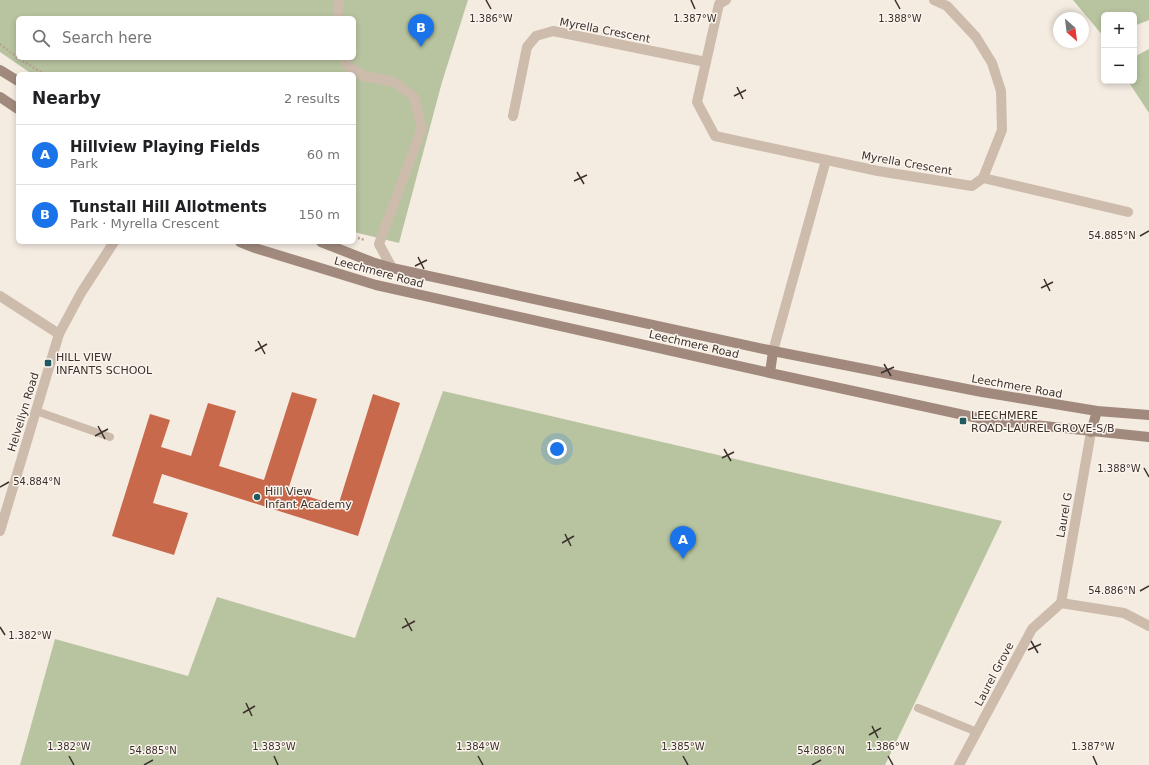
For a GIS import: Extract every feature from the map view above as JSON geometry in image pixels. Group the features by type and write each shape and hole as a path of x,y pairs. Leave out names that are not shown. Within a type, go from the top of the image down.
{"main road":[{"path":"0,70 16,80"},
{"path":"0,97 16,108"},
{"name":"Leechmere Road","path":"245,244 376,285 987,420 1149,437"},
{"name":"Leechmere Road","path":"326,244 372,262 392,268 774,351 997,395 1097,411 1149,415"},
{"path":"770,373 774,351"},
{"path":"1091,432 1097,411"}],"street":[{"path":"338,16 339,0"},
{"name":"Myrella Crescent","path":"726,0 719,4 697,102 715,136 878,172 972,186 983,178"},
{"path":"934,0 946,6 976,37 992,63 1000,91 1002,130 983,178 1128,212"},
{"name":"Myrella Crescent","path":"513,116 527,47 536,36 542,34 553,31 706,62"},
{"path":"345,60 347,66 364,76 394,82 414,97 422,128 379,244 392,268"},
{"path":"774,351 826,160"},
{"name":"Helvellyn Road","path":"0,531 59,334 81,293 113,244"},
{"path":"0,296 59,334"},
{"name":"Laurel G","path":"1061,603 1091,432"},
{"path":"1061,603 1124,613 1149,626"},
{"name":"Laurel Grove","path":"959,765 1032,628 1061,603"}],"lane":[{"path":"36,411 110,437"},
{"path":"918,708 977,732"}],"path":[{"path":"0,44 16,56"},
{"path":"21,60 41,72"}],"green space":[{"path":"0,0 468,0 442,82 399,243 356,232 356,72 29,72 0,52"},
{"path":"1073,0 1149,0 1149,20 1137,25 1137,12 1101,12 1101,33 1089,19 1089,12 1083,12"},
{"path":"1149,49 1149,113 1130,84 1137,84 1137,55"},
{"path":"443,391 1002,521 885,765 20,765 55,639 188,676 217,597 355,638"}],"building":[{"path":"292,392 317,399 288,490 338,506 373,394 400,403 358,536 162,474 153,503 188,513 174,555 112,536 150,414 170,420 161,447 191,456 208,403 236,411 219,466 264,480"}],"place":[{"name":"Tunstall Hill Allotments","path":"421,47"},
{"name":"HILL VIEW INFANTS SCHOOL","path":"48,363"},
{"name":"LEECHMERE ROAD-LAUREL GROVE-S/B","path":"963,421"},
{"name":"Hill View Infant Academy","path":"257,497"},
{"name":"Hillview Playing Fields","path":"683,559"}]}
